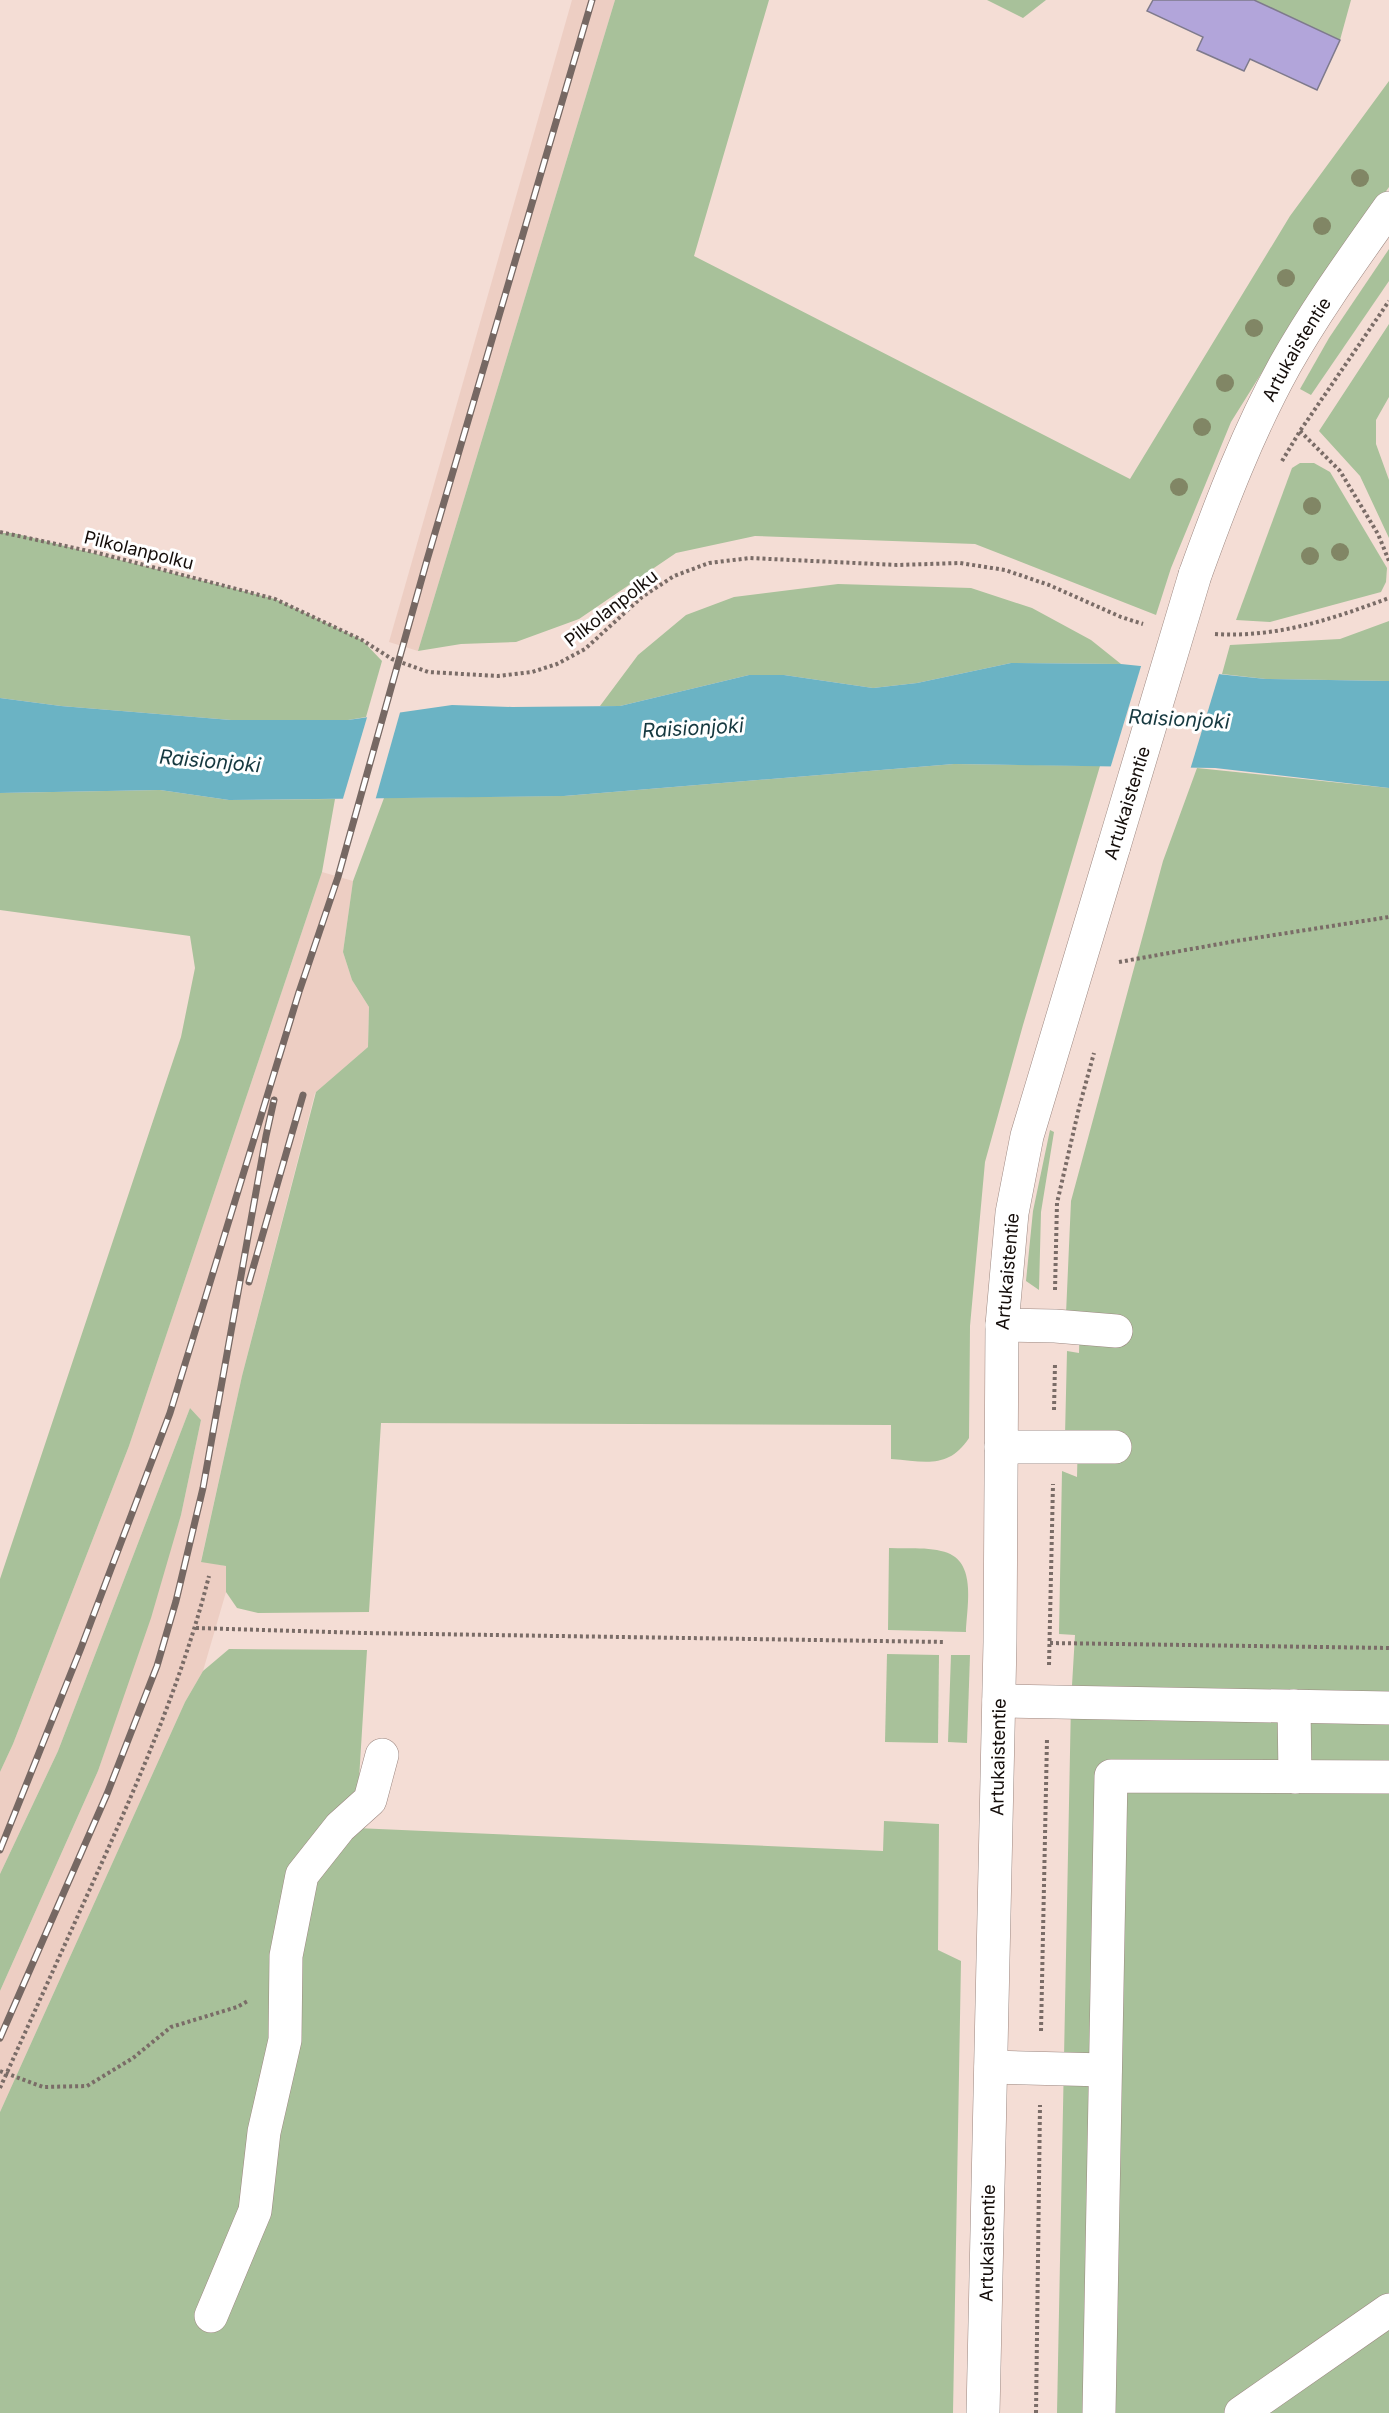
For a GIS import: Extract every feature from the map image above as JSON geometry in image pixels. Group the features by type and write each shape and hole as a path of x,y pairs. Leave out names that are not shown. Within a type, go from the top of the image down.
{"street":[{"name":"Artukaistentie","path":"983,2413 999,1701 1002,1325 1012,1213 1027,1136 1196,575 1221,505 1253,429 1286,364 1389,208"},
{"path":"1002,1325 1116,1331"},
{"path":"1001,1447 1115,1447"},
{"path":"999,1701 1389,1708"},
{"path":"1294,1706 1295,1777"},
{"path":"212,2316 255,2211 264,2132 285,2040 286,1956 302,1875 339,1827 370,1800 382,1755"},
{"path":"1099,2413 1111,1776 1389,1777"},
{"path":"991,2067 1105,2070"},
{"path":"1241,2413 1389,2310"}],"path":[{"path":"1280,465 1300,431 1389,301"},
{"path":"1300,431 1340,471 1378,534 1389,561"},
{"name":"Pilkolanpolku","path":"0,532 98,553 275,598 362,640 392,660 428,672 498,676 532,672 557,664 585,649 642,597 674,576 709,563 750,558 897,565 960,563 1005,570 1049,585 1121,617 1147,625"},
{"path":"1206,634 1256,635 1298,627 1338,617 1389,598"},
{"path":"1119,962 1236,940 1389,917"},
{"path":"1116,973 1122,951"},
{"path":"1036,2413 1040,2069 1057,1203 1094,1052"},
{"path":"0,2088 134,1790 175,1691 196,1628 209,1576"},
{"path":"196,1628 364,1633 945,1642"},
{"path":"1050,1643 1389,1648"},
{"path":"0,2071 43,2087 87,2086 133,2058 171,2026 237,2007 285,1980"}],"shaded area":[{"path":"572,0 615,0 418,651 389,642"},
{"path":"322,872 353,881 343,952 352,980 369,1007 368,1047 315,1093 242,1376 201,1561 226,1566 226,1592 203,1671 185,1702 0,2112 0,1991 98,1771 181,1515 201,1420 190,1408 58,1751 0,1874 0,1772 129,1446"}],"green space":[{"path":"615,0 769,0 694,256 1130,479 1290,216 1389,81 1389,187 1284,337 1231,422 1171,568 1156,615 975,544 755,536 676,553 579,619 516,642 461,644 418,651"},
{"path":"987,0 1046,0 1023,18"},
{"path":"1254,0 1351,0 1340,40"},
{"path":"1389,249 1389,281 1311,395 1300,389 1329,338"},
{"path":"1389,324 1389,397 1376,420 1376,444 1389,480 1389,538 1360,476 1319,431"},
{"path":"1300,463 1314,463 1330,472 1387,568 1386,582 1381,592 1270,622 1236,620 1292,468"},
{"path":"0,533 13,533 275,599 362,640 382,661 366,717 348,720 231,720 61,706 0,698"},
{"path":"838,584 971,588 1032,608 1091,640 1121,664 1011,663 917,683 873,688 784,675 749,675 620,706 600,706 638,655 686,615 734,597"},
{"path":"1389,621 1389,681 1266,679 1222,674 1230,645 1340,639"},
{"path":"954,764 1100,766 985,1162 970,1326 969,1438 961,1448 953,1455 934,1461 891,1459 891,1425 381,1423 369,1612 258,1613 237,1608 226,1592 226,1566 201,1562 242,1376 316,1092 368,1047 369,1007 352,980 343,952 353,881 384,798 564,796"},
{"path":"1197,768 1389,788 1389,2413 1057,2413 1071,1702 1075,1635 1059,1634 1062,1471 1077,1477 1078,1435 1065,1435 1067,1351 1079,1353 1080,1315 1066,1314 1071,1201 1163,861"},
{"path":"160,790 229,800 335,799 322,872 129,1446 0,1772 0,1579 181,1037 195,968 190,936 0,910 0,793"},
{"path":"1050,1130 1054,1132 1041,1212 1039,1290 1026,1281 1033,1211"},
{"path":"190,1408 201,1420 181,1515 151,1618 98,1771 0,1991 0,1874 58,1751"},
{"path":"889,1548 941,1551 953,1555 961,1563 968,1584 966,1632 888,1630"},
{"path":"229,1649 367,1650 356,1828 883,1851 884,1821 939,1824 938,1950 961,1961 953,2413 0,2413 0,2112 185,1702 203,1671"},
{"path":"887,1654 939,1655 938,1743 885,1742"},
{"path":"951,1655 970,1655 967,1743 948,1742"}],"water":[{"name":"Raisionjoki","path":"1011,663 1121,664 1266,679 1389,681 1389,788 1215,768 954,764 564,796 229,800 160,790 0,793 0,698 61,706 231,720 348,720 452,705 620,706 749,675 784,675 873,688 917,683"}],"pier":[{"path":"1142,663 1220,671 1190,770 1110,769"},
{"path":"401,709 375,801 342,802 368,714"}],"building":[{"path":"1153,0 1254,0 1340,40 1317,90 1250,59 1244,71 1197,50 1203,37 1147,11"}],"railway":[{"path":"0,1850 81,1648 170,1413 299,992 338,877 427,560 592,0"},
{"path":"249,1282 303,1095"},
{"path":"0,2038 107,1794 157,1666 176,1601 203,1488 274,1100"}]}
